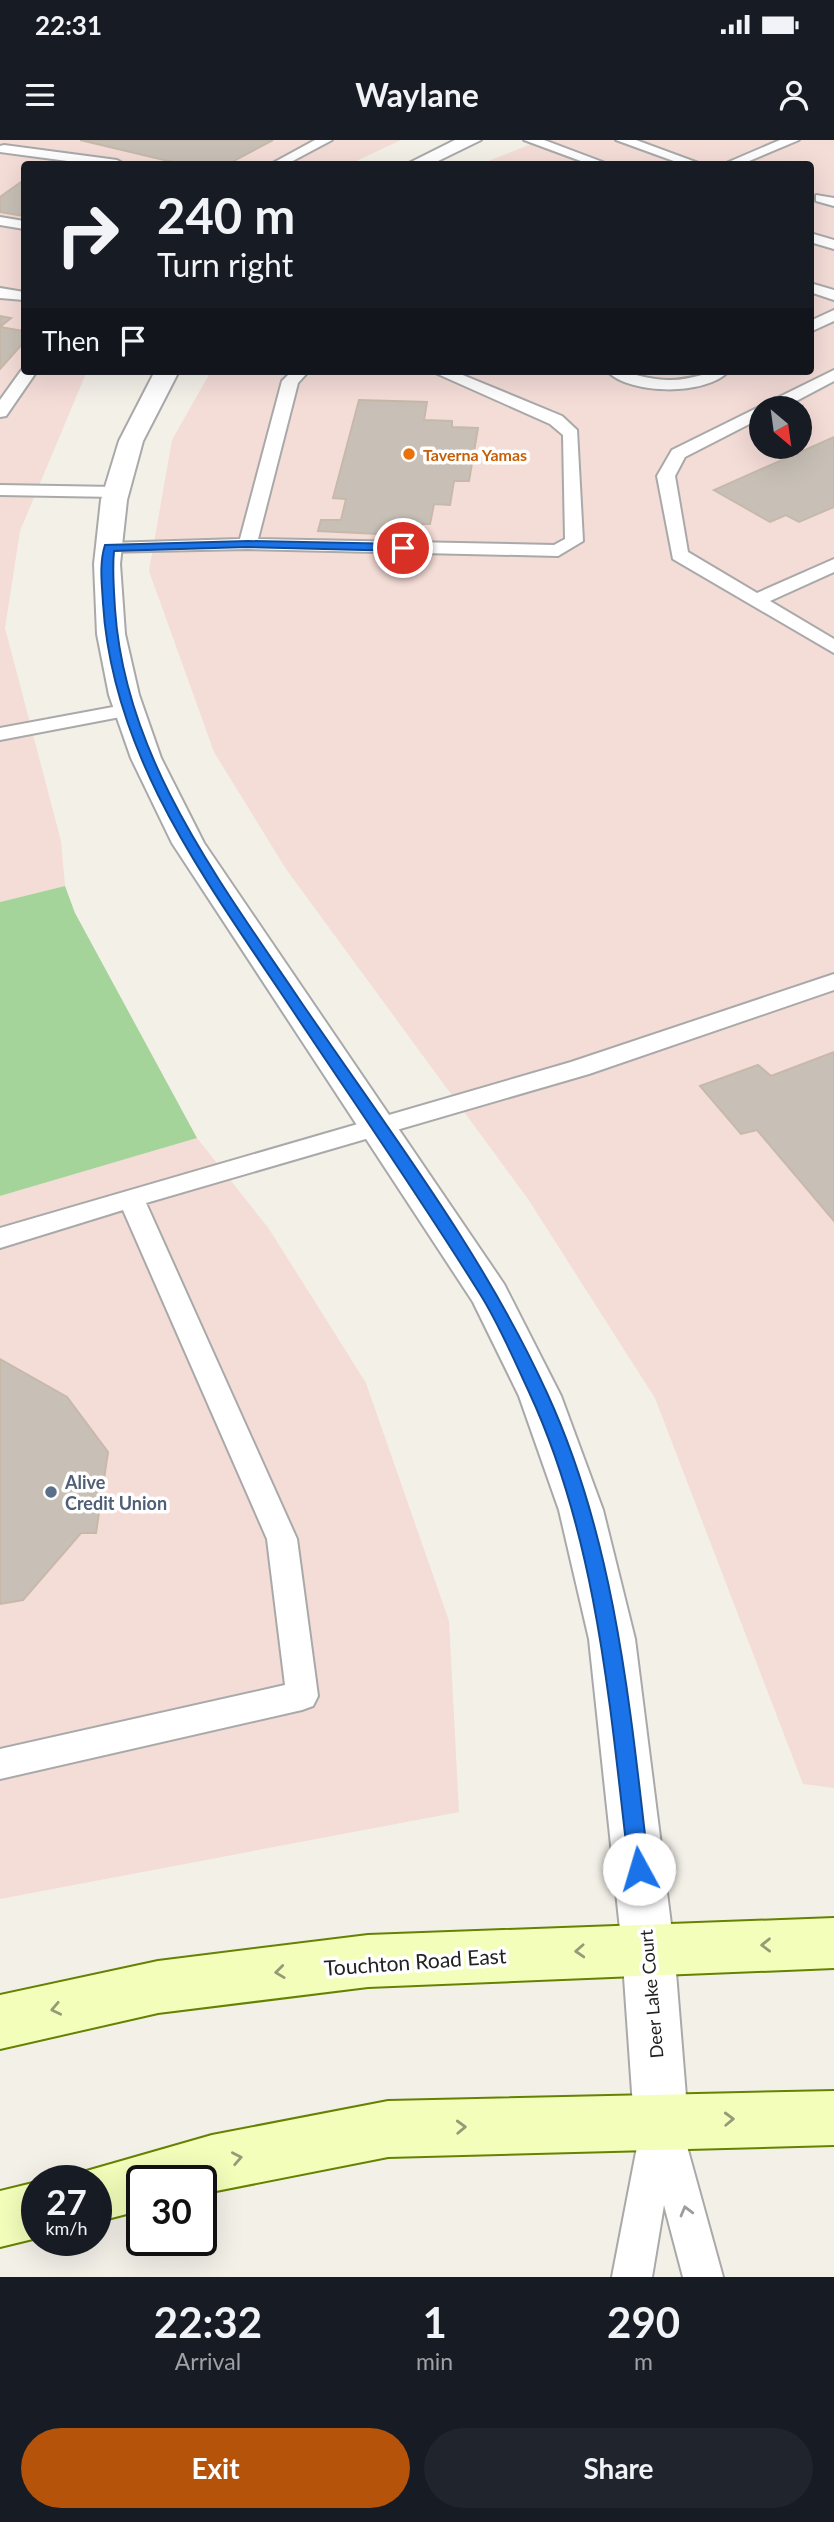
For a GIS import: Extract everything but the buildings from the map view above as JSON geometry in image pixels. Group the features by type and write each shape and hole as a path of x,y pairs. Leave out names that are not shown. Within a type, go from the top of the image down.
{"street":[{"path":"424,161 471,140"},
{"name":"Deer Lake Court","path":"165,375 131,441 116,492 107,565 111,634 129,710 146,758 188,843 490,1295 540,1396 581,1510 612,1639 648,1948 661,2121"},
{"name":"Touchton Road East","path":"0,2022 158,1987 368,1961 648,1948 834,1943"},
{"path":"204,2165 388,2129 834,2118"},
{"path":"0,2219 21,2214"}],"lane":[{"path":"284,161 325,140"},
{"path":"531,140 592,161"},
{"path":"623,140 685,161"},
{"path":"739,161 792,140"},
{"path":"574,155 600,145"},
{"path":"0,164 2,149 94,161"},
{"path":"0,221 21,224"},
{"path":"814,238 834,246"},
{"path":"814,288 834,295"},
{"path":"0,293 21,296"},
{"path":"814,325 834,315"},
{"path":"0,412 26,375"},
{"path":"248,544 290,381 297,375"},
{"path":"109,548 248,544 558,551 574,541 571,435 556,420 449,375"},
{"path":"625,375 654,387 699,382 713,375"},
{"path":"793,396 834,375"},
{"path":"0,386 17,388"},
{"path":"749,418 678,454 666,476 679,555 834,647"},
{"path":"0,490 116,492"},
{"path":"755,601 834,565"},
{"path":"0,734 129,710"},
{"path":"0,1238 580,1068 834,982"},
{"path":"0,1764 302,1696 282,1539 131,1198"},
{"path":"632,2277 661,2121"},
{"path":"661,2121 703,2277"}],"shaded area":[{"path":"0,140 401,140 356,161 21,161 21,375 85,375 20,531 5,628 61,841 65,886 0,902"},
{"path":"541,140 834,140 834,1788 803,1784 655,1398 528,1199 286,869 214,752 149,571 172,440 209,375 814,375 814,161 488,161"},
{"path":"197,1138 269,1229 366,1383 449,1621 459,1812 0,1899 0,1196"}],"green space":[{"path":"65,886 75,913 197,1138 0,1196 0,902"}],"place":[{"name":"Taverna Yamas","path":"409,454"},
{"name":"Alive Credit Union","path":"51,1492"}],"route":[{"path":"403,548 248,544 109,548 107,565 111,634 124,695 146,758 188,843 490,1295 540,1396 581,1510 612,1639 639,1869"}]}
